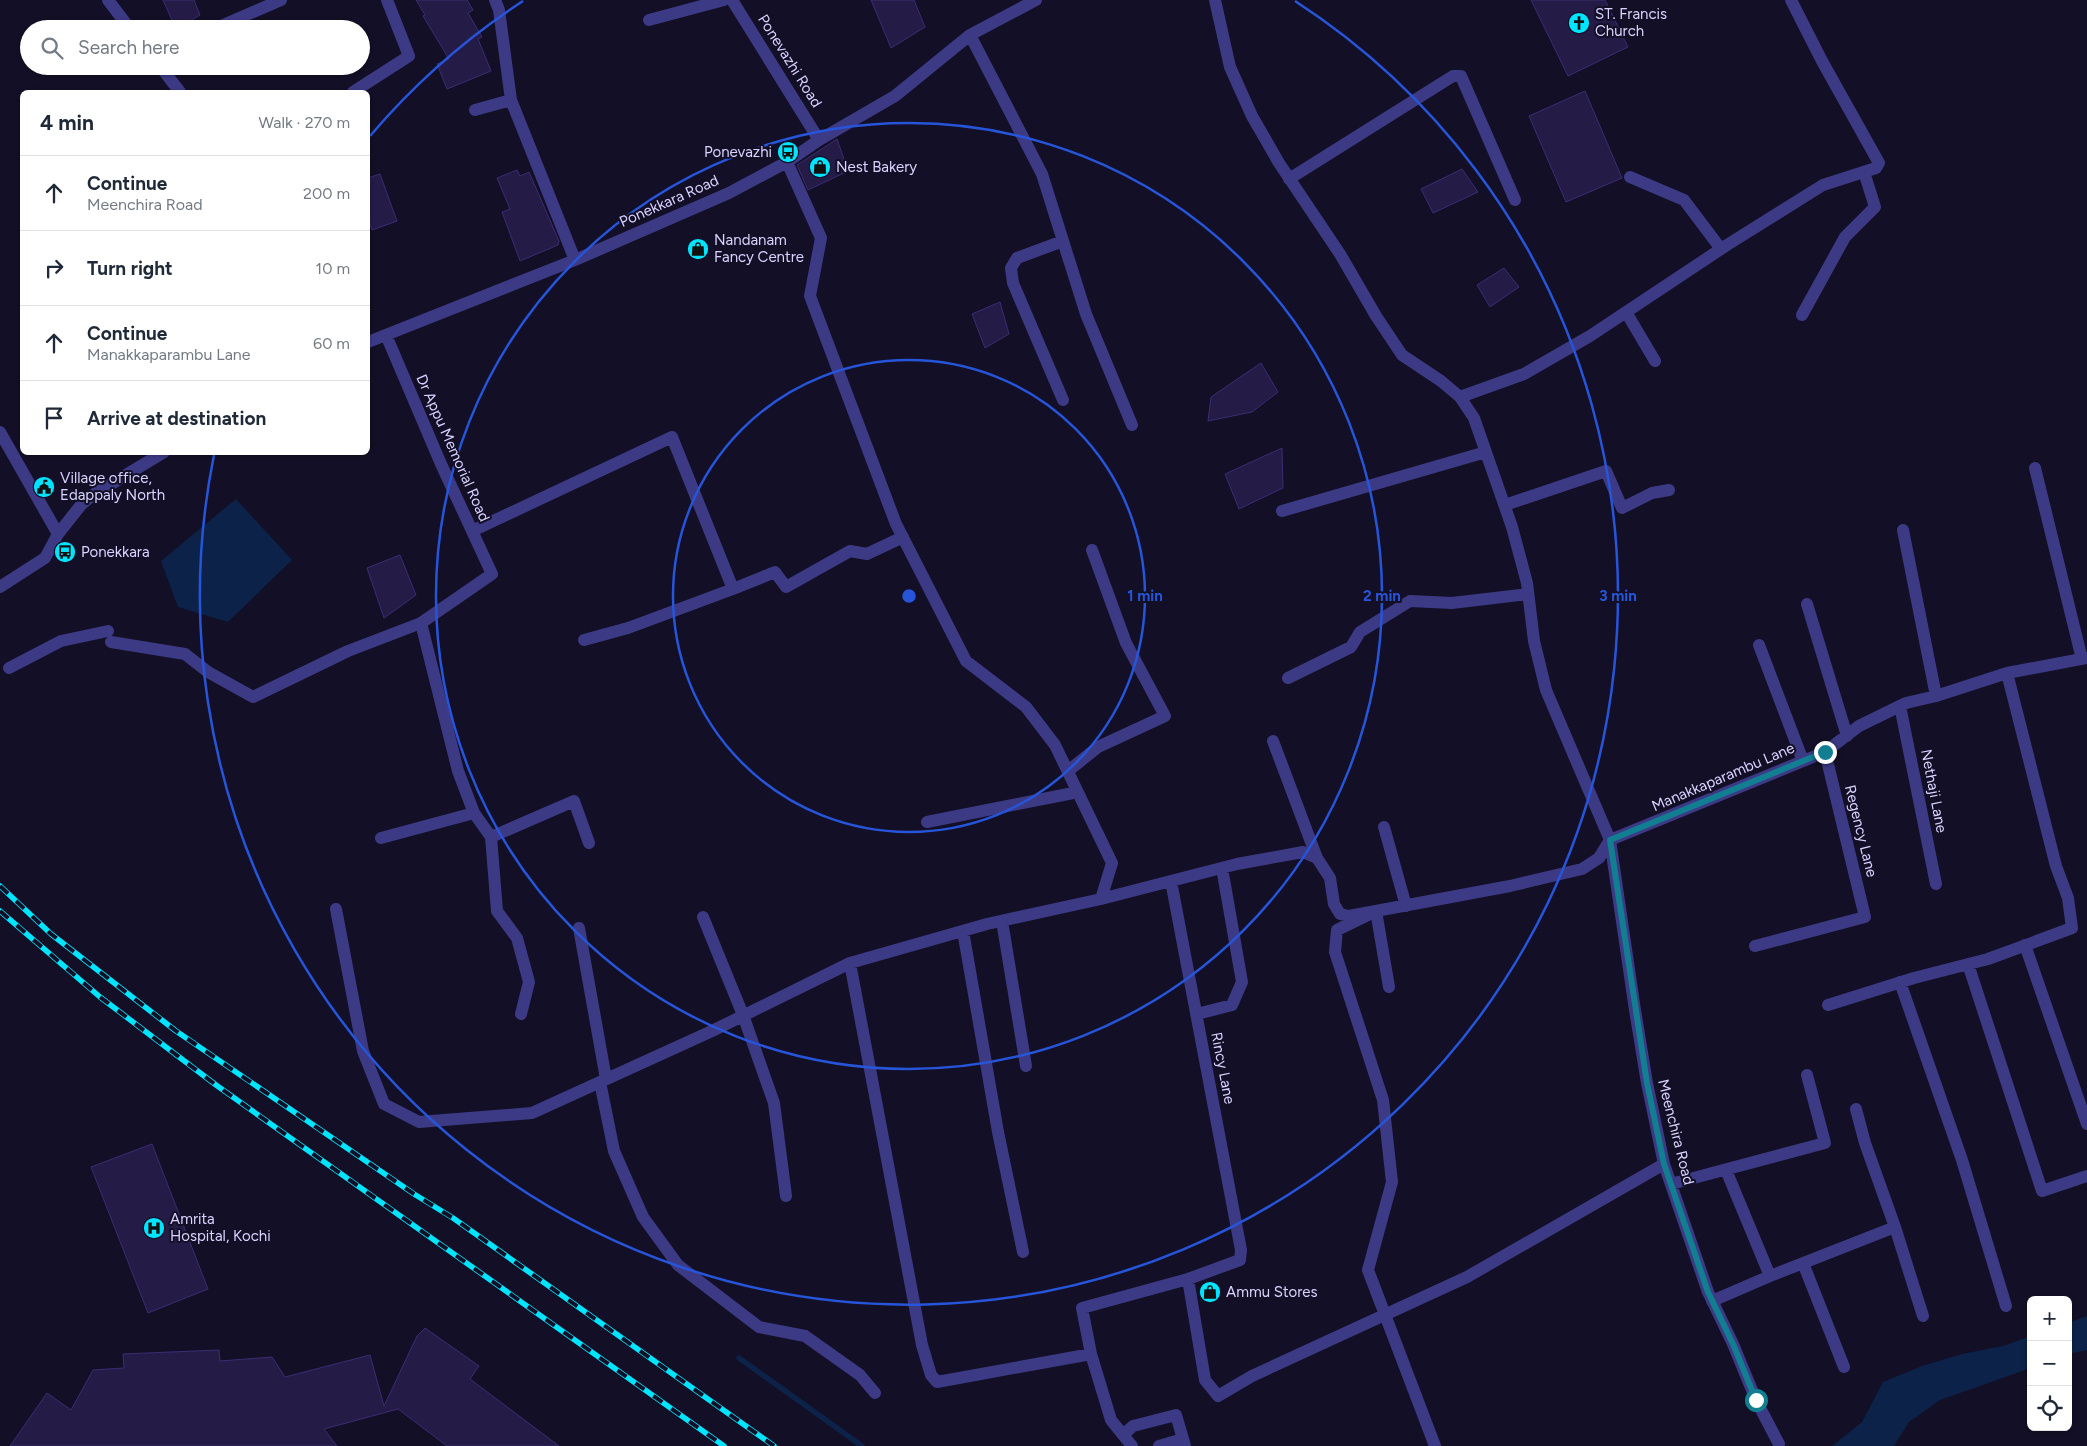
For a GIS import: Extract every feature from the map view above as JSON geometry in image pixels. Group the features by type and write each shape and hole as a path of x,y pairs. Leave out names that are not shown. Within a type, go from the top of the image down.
{"street":[{"path":"108,0 123,20"},
{"path":"235,20 281,0"},
{"path":"356,90 409,56 388,0"},
{"path":"495,0 510,100 575,260"},
{"path":"649,20 724,0"},
{"name":"Ponevazhi Road","path":"732,0 819,140"},
{"name":"Ponekkara Road","path":"370,341 575,260 729,193 787,162 819,140 895,96 970,35 1036,0"},
{"name":"Meenchira Road","path":"1215,0 1230,67 1252,116 1289,179 1340,254 1376,316 1402,355 1441,381 1460,397 1474,418 1512,527 1528,594 1534,642 1546,690 1610,840 1643,1059 1664,1164 1712,1301 1733,1344 1756,1400 1779,1444"},
{"path":"1460,397 1524,374 1590,336 1823,185 1876,168 1879,163 1822,61 1792,0"},
{"path":"970,35 1042,174 1086,314 1132,425"},
{"path":"167,75 178,90"},
{"path":"1289,179 1453,76 1461,76 1515,200"},
{"path":"475,110 510,100"},
{"path":"787,162 821,238 810,296 903,537 966,661 1026,707 1056,745 1112,863 1101,899"},
{"path":"1802,315 1845,237 1875,207 1864,172"},
{"path":"1630,177 1684,200 1721,250"},
{"path":"1063,241 1017,258 1011,268 1013,283 1063,400"},
{"path":"1626,312 1655,361"},
{"name":"Dr Appu Memorial Road","path":"386,335 441,464 492,574 421,623"},
{"path":"0,432 58,534"},
{"path":"472,531 672,437 733,589"},
{"path":"1282,512 1486,452"},
{"path":"0,587 45,558 58,534 82,504 93,495 159,455"},
{"path":"2035,468 2084,659"},
{"path":"1505,505 1606,471 1622,508 1652,493 1669,490"},
{"path":"1903,530 1936,696"},
{"path":"584,640 628,628 775,572 786,586 850,551 867,554 903,537"},
{"path":"1068,771 1098,747 1165,716 1126,642 1092,550"},
{"path":"1288,678 1351,647 1360,632 1410,600 1452,603 1528,594"},
{"path":"1807,604 1847,736"},
{"path":"9,668 61,641 110,637 185,654 208,672 253,697 348,651 421,623 458,771 474,813 491,837 497,911 517,938 530,982 521,1014"},
{"path":"1759,644 1803,761"},
{"name":"Manakkaparambu Lane","path":"1610,840 1825,752 1859,726 1900,706 2007,673 2084,659"},
{"path":"1828,1005 1900,982 1988,959 2072,928 2068,898 2056,866 2007,673"},
{"name":"Nethaji Lane","path":"1900,706 1936,884"},
{"path":"1273,741 1317,858 1330,878 1334,904 1340,914 1349,916 1406,906 1510,886 1582,869 1599,858 1610,840"},
{"name":"Regency Lane","path":"1755,946 1865,917 1825,752"},
{"path":"927,822 1078,792"},
{"path":"491,837 574,801 589,843"},
{"path":"382,838 474,813"},
{"path":"1384,827 1406,906"},
{"path":"336,909 363,1051 384,1104 419,1122 532,1113 744,1015 850,963 1002,921 1101,899 1222,868 1303,852 1317,858"},
{"path":"1197,1014 1232,1005 1242,982 1222,868"},
{"name":"Rincy Lane","path":"1171,881 1241,1250 1240,1260 1188,1280"},
{"path":"1376,911 1389,987"},
{"path":"1376,911 1337,930 1335,952 1383,1100 1392,1182 1368,1270 1435,1446"},
{"path":"703,918 744,1015 774,1103 786,1196"},
{"path":"1002,921 1026,1066"},
{"path":"579,928 614,1151 643,1216 678,1264 759,1327 805,1336 860,1376 875,1393"},
{"path":"964,931 998,1132 1023,1252"},
{"path":"2025,945 2087,1124"},
{"path":"850,963 922,1345 931,1375 937,1382 1091,1354"},
{"path":"1968,964 2042,1192 2087,1176"},
{"path":"1900,982 1962,1160 2006,1306"},
{"path":"1671,1184 1825,1143 1807,1076"},
{"path":"1856,1109 1865,1143 1895,1227 1923,1316"},
{"path":"1132,1446 1111,1420 1091,1354 1082,1308 1188,1280 1205,1380 1218,1396 1252,1376 1384,1313 1467,1277 1664,1164"},
{"path":"1726,1170 1770,1276"},
{"path":"1712,1301 1895,1227"},
{"path":"1803,1263 1844,1367"},
{"path":"1123,1434 1134,1426 1176,1415 1184,1443 1160,1446"}],"water":[{"path":"236,499 292,560 228,622 178,607 161,561"},
{"path":"2087,1316 2087,1350 2072,1353 2072,1322"},
{"path":"2027,1337 2027,1369 1940,1400 1909,1422 1894,1446 1832,1446 1862,1422 1883,1382 1922,1366 1962,1354 2003,1346"}],"building":[{"path":"163,0 194,0 200,15 191,20 172,20"},
{"path":"416,0 467,0 473,10 468,13 482,37 478,39 491,71 447,89 437,64 449,59 423,16 425,15"},
{"path":"871,0 914,0 925,27 891,48"},
{"name":"ST. Francis Church","path":"1531,0 1605,0 1628,47 1568,76"},
{"path":"1585,91 1622,178 1566,202 1529,116"},
{"name":"Nest Bakery","path":"837,139 848,171 808,190 797,165"},
{"path":"1462,169 1478,192 1433,213 1421,189"},
{"path":"517,170 520,176 529,172 559,241 558,245 520,261 502,212 510,209 497,178"},
{"path":"380,174 397,221 372,230 370,224 370,177"},
{"path":"1504,268 1519,287 1490,307 1477,285"},
{"path":"1000,302 1009,334 985,348 972,314"},
{"path":"1261,363 1278,392 1252,412 1208,421 1211,397"},
{"path":"1282,448 1283,488 1239,509 1225,474"},
{"path":"400,555 416,595 384,618 367,568"},
{"path":"152,1144 208,1289 148,1313 91,1167"},
{"path":"425,1328 479,1366 470,1379 559,1446 447,1446 398,1409 324,1429 337,1446 10,1446 47,1393 71,1410 93,1370 124,1368 123,1354 219,1350 220,1361 272,1357 285,1377 370,1355 384,1406 417,1336"}],"waterway":[{"path":"739,1358 862,1446"}],"railway":[{"path":"0,886 51,934 176,1031 414,1194 453,1218 774,1446"},
{"path":"0,911 100,997 216,1085 724,1446"}],"place":[{"name":"ST. Francis Church","path":"1579,23"},
{"name":"Ponevazhi","path":"788,152"},
{"name":"Nest Bakery","path":"820,167"},
{"name":"Nandanam Fancy Centre","path":"698,249"},
{"name":"Village office, Edappaly North","path":"44,487"},
{"name":"Ponekkara","path":"65,552"},
{"name":"Amrita Hospital, Kochi","path":"154,1228"},
{"name":"Ammu Stores","path":"1210,1292"}],"route":[{"path":"1756,1400 1733,1344 1708,1292 1664,1164 1647,1083 1610,840 1825,752"}]}
